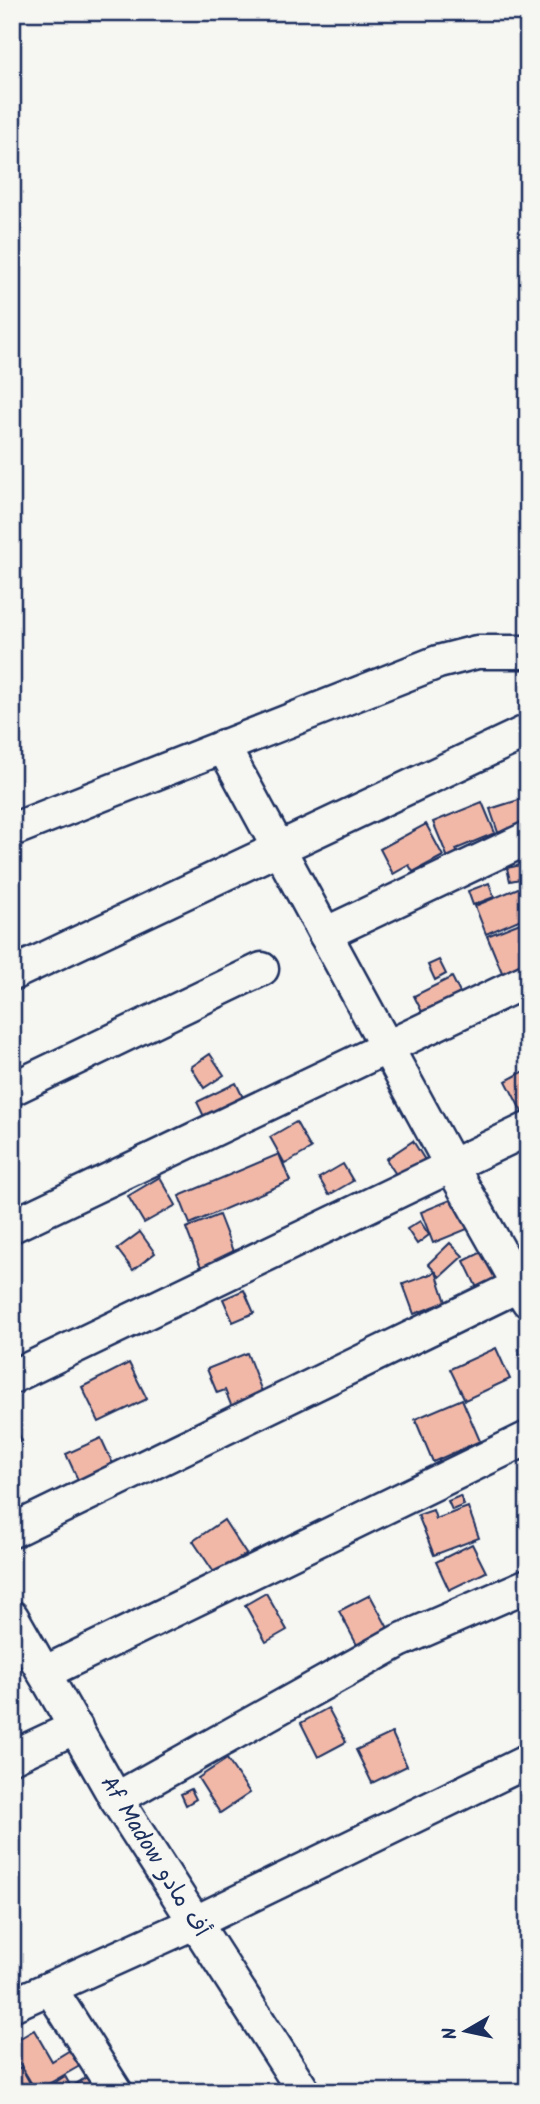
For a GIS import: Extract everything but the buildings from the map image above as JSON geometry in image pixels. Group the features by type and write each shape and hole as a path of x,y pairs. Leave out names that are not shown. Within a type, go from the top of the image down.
{"street":[{"path":"12,830 438,662 477,652 528,652"},
{"path":"12,974 528,731"},
{"path":"12,1531 525,1289 452,1167 223,746"},
{"path":"325,934 528,838"},
{"path":"12,1089 262,969"},
{"path":"12,1226 528,980"},
{"path":"12,1377 528,1129"},
{"path":"44,1672 528,1438"},
{"path":"116,1799 399,1641 528,1584"},
{"name":"Af Madow أف مادو","path":"12,1617 116,1799 304,2092"},
{"path":"12,1757 76,1727"},
{"path":"12,2005 194,1923 528,1761"},
{"path":"50,1988 116,2092"}]}
